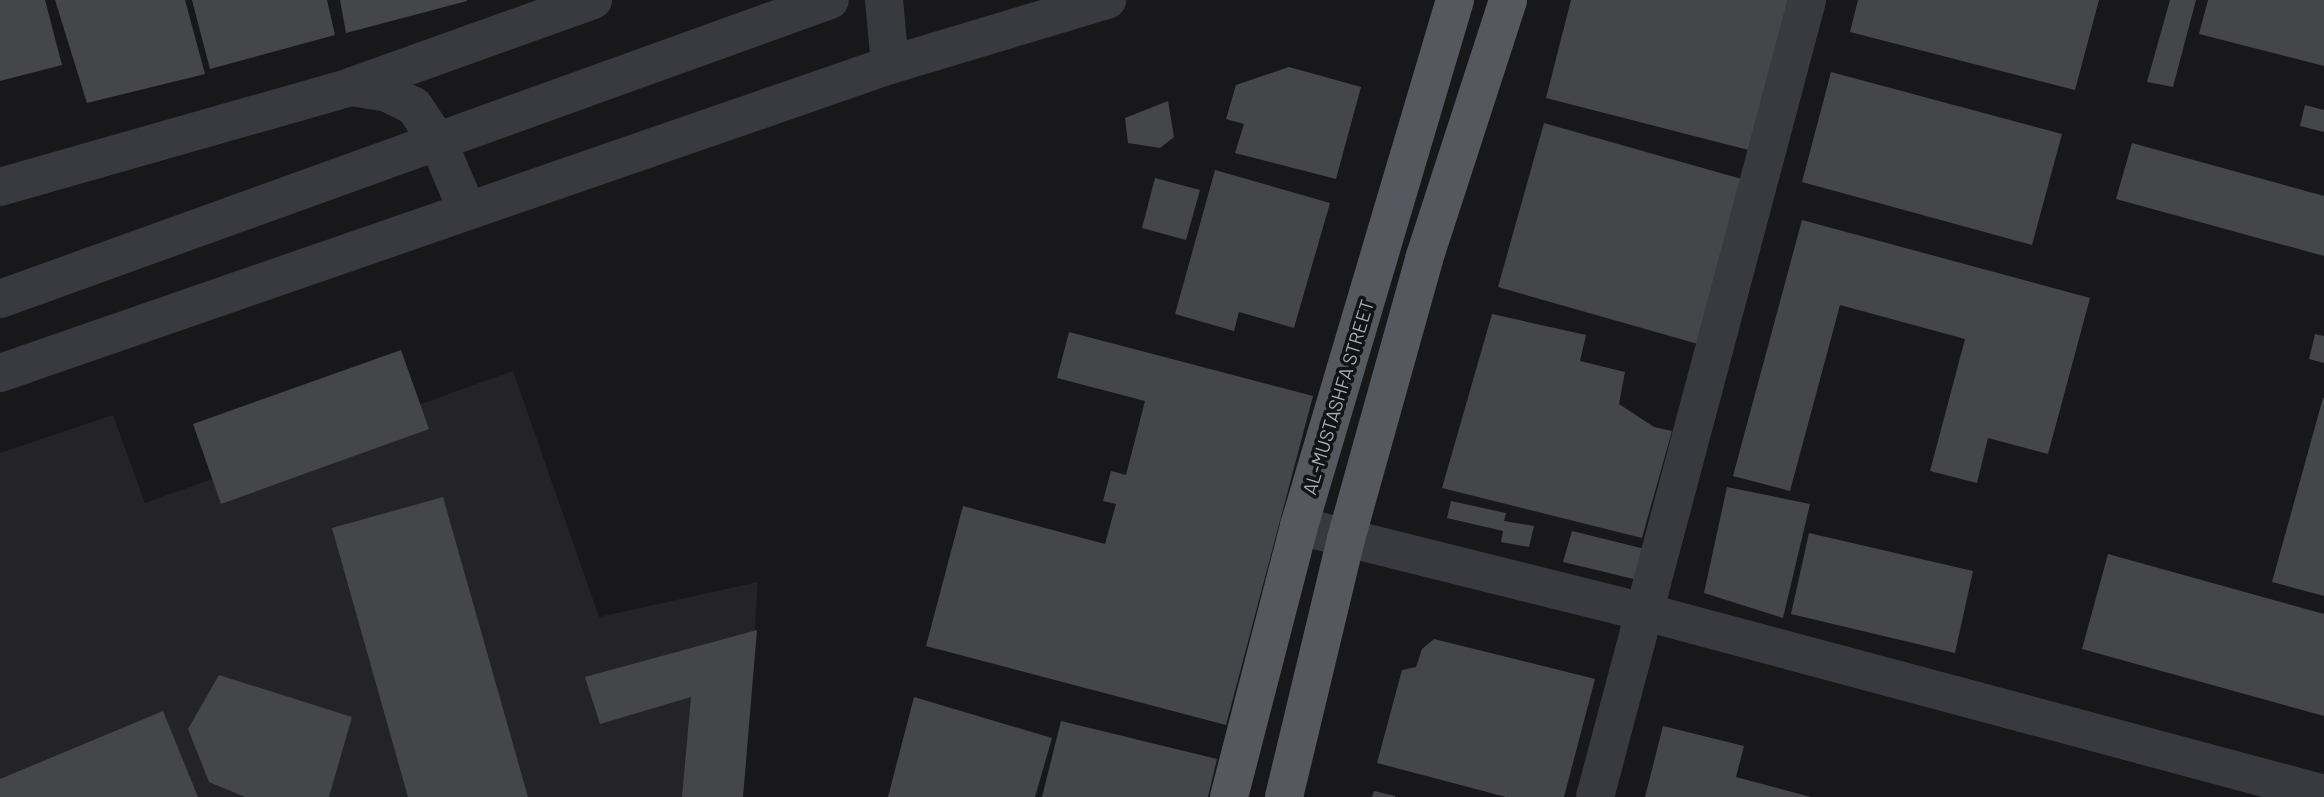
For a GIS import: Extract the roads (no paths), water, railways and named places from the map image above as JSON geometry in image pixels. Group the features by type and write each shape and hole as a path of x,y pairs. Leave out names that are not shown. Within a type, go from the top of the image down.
{"main road":[{"name":"AL-MUSTASHFA STREET","path":"1229,797 1299,526 1455,0"},
{"path":"1284,797 1346,539 1424,259 1508,0"}],"street":[{"path":"0,187 351,87 593,0"},
{"path":"0,299 830,0"},
{"path":"884,0 890,65"},
{"path":"0,373 890,65 1107,0"},
{"path":"1595,797 1807,0"},
{"path":"351,87 387,93 414,106 438,142 467,210"},
{"path":"1299,526 1645,612 2324,794"}]}
